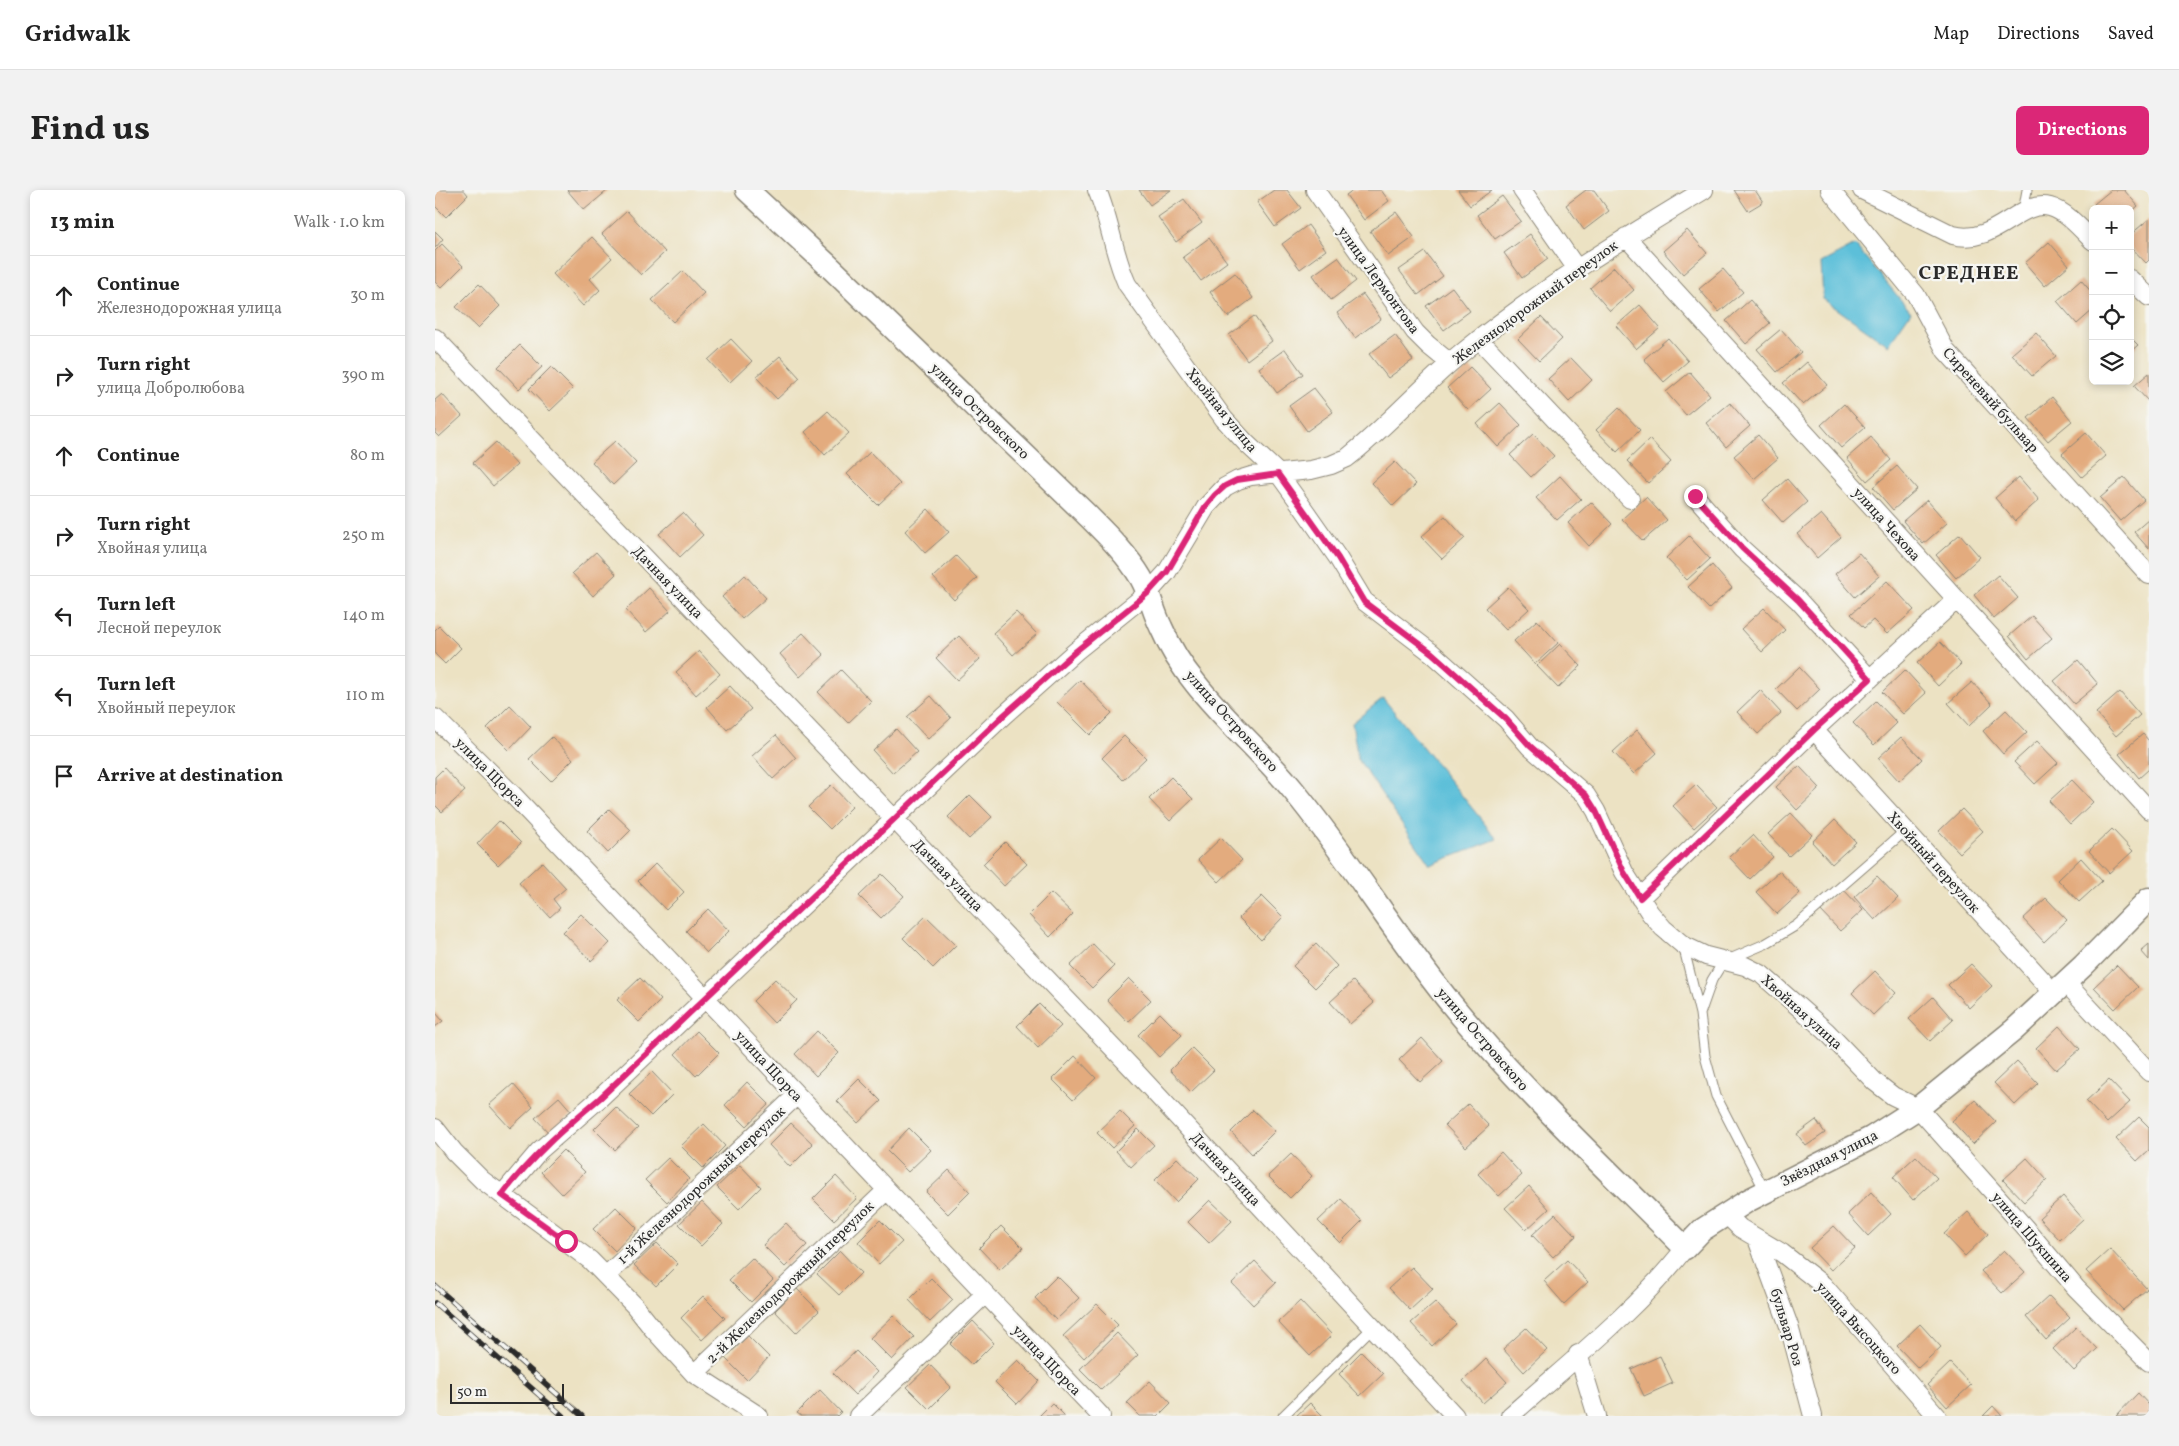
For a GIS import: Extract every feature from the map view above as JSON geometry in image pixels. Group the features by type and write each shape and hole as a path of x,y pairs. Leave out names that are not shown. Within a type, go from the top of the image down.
{"street":[{"name":"улица Островского","path":"747,190 832,269 1085,513 1128,560 1148,593 1167,640 1191,677 1209,700 1264,755 1295,793 1453,1006 1541,1104 1685,1248"},
{"name":"Хвойная улица","path":"1097,190 1108,221 1117,263 1127,284 1224,418 1246,444 1278,474 1338,558 1364,602 1432,653 1506,719 1530,746 1586,795 1596,811 1624,872 1640,898 1663,928 1683,945 1706,956 1723,962 1745,966 1761,974 1826,1031 1875,1082 1893,1096 1918,1108"},
{"name":"улица Лермонтова","path":"1315,190 1415,332 1428,346 1450,363"},
{"path":"1522,190 1577,269"},
{"name":"Железнодорожный переулок","path":"502,1195 539,1151 600,1098 894,818 1039,683 1148,593 1167,572 1205,507 1225,486 1237,480 1318,469 1347,458 1450,363 1479,339 1577,269 1704,190"},
{"name":"Сиреневый бульвар","path":"1830,190 1911,288 1946,351 2149,576"},
{"path":"1862,190 1953,235 1966,239 1995,230 2023,212 2035,207 2050,207 2063,214 2089,237"},
{"name":"улица Чехова","path":"1626,237 2149,810"},
{"path":"2134,283 2149,297"},
{"name":"Дачная улица","path":"435,338 1140,1076 1455,1416"},
{"path":"1479,339 1630,499"},
{"path":"1695,496 1742,548 1798,600 1870,679"},
{"path":"1640,898 1814,730 1957,600"},
{"name":"улица Щорса","path":"435,718 513,795 1101,1416"},
{"name":"Хвойный переулок","path":"1814,730 1905,831 2060,988 2149,1072"},
{"name":"Звёздная улица","path":"1510,1416 1653,1286 1702,1230 1725,1214 1765,1192 1871,1138 1918,1108 1990,1051 2060,988 2149,899"},
{"name":"1-й Железнодорожный переулок","path":"606,1276 797,1095"},
{"name":"улица Шукшина","path":"1918,1108 2076,1288 2149,1362"},
{"path":"435,1128 482,1180 566,1241 606,1276 695,1374 759,1416"},
{"name":"2-й Железнодорожный переулок","path":"695,1374 887,1190"},
{"name":"улица Высоцкого","path":"1725,1214 1740,1228 1782,1253 1823,1285 1937,1416"},
{"name":"бульвар Роз","path":"1757,1239 1789,1326 1813,1416"},
{"path":"857,1416 985,1294"},
{"path":"1578,1354 1597,1416"}],"lane":[{"path":"2023,212 2027,190"},
{"path":"1700,1014 1711,980 1723,962 1765,944 1797,925 1905,831"},
{"path":"1683,945 1700,1014 1705,1056 1717,1096 1765,1192"},
{"path":"1283,1416 1373,1327"}],"water":[{"path":"1855,245 1911,312 1888,345 1823,299 1821,263"},
{"path":"1383,698 1497,839 1430,865 1358,759 1352,723"}],"building":[{"path":"435,190 464,190 468,195 446,217 435,206"},
{"path":"567,190 608,190 584,210"},
{"path":"1139,190 1171,190 1150,205"},
{"path":"1274,190 1287,190 1301,208 1275,227 1257,202"},
{"path":"1353,190 1381,190 1389,201 1364,220 1346,195"},
{"path":"1458,190 1492,190 1470,206"},
{"path":"1586,190 1594,190 1609,211 1584,230 1566,205"},
{"path":"1734,190 1755,190 1763,202 1748,211"},
{"path":"2111,190 2124,190 2138,206 2134,210 2134,205 2094,204"},
{"path":"1502,196 1521,221 1495,239 1477,215"},
{"path":"1184,199 1202,223 1176,242 1158,217"},
{"path":"627,211 665,252 641,275 602,234"},
{"path":"1396,212 1414,237 1388,256 1370,231"},
{"path":"2149,219 2149,260 2146,263 2134,250 2134,232"},
{"path":"1308,225 1326,250 1300,269 1282,244"},
{"path":"1687,230 1707,253 1683,274 1663,251"},
{"path":"435,231 443,239 435,248"},
{"path":"1530,234 1548,259 1522,278 1504,253"},
{"path":"592,237 612,258 590,279 600,290 583,306 553,274"},
{"path":"1209,238 1227,262 1201,281 1183,257"},
{"path":"2049,242 2069,265 2045,286 2025,263"},
{"path":"442,244 463,266 441,288 435,282 435,251"},
{"path":"1425,252 1443,276 1418,295 1399,270"},
{"path":"1338,257 1356,281 1331,300 1313,275"},
{"path":"1614,267 1634,290 1610,311 1590,288"},
{"path":"1723,269 1743,292 1719,312 1699,289"},
{"path":"683,271 704,293 673,322 652,300"},
{"path":"1235,273 1253,298 1228,317 1210,292"},
{"path":"2081,280 2089,289 2089,314 2077,324 2057,301"},
{"path":"479,284 500,306 478,328 456,307"},
{"path":"1452,287 1470,311 1444,330 1426,306"},
{"path":"1363,294 1381,319 1355,338 1337,313"},
{"path":"1750,300 1770,323 1746,344 1726,321"},
{"path":"1640,305 1660,328 1636,349 1616,326"},
{"path":"1254,316 1272,341 1247,360 1229,335"},
{"path":"1541,317 1562,339 1539,361 1518,339"},
{"path":"1781,329 1801,352 1777,372 1757,349"},
{"path":"2036,333 2056,356 2032,376 2012,354"},
{"path":"1395,335 1413,360 1388,378 1369,354"},
{"path":"1668,338 1688,361 1664,382 1644,359"},
{"path":"731,339 752,361 729,383 708,360"},
{"path":"520,345 542,367 519,389 498,367"},
{"path":"1285,349 1303,374 1277,393 1259,368"},
{"path":"780,356 800,378 777,399 756,377"},
{"path":"1571,358 1592,380 1569,402 1548,379"},
{"path":"1807,362 1827,385 1803,405 1783,383"},
{"path":"551,367 573,389 550,411 529,389"},
{"path":"1470,367 1491,389 1468,410 1447,388"},
{"path":"1690,372 1710,395 1686,415 1666,392"},
{"path":"2149,373 2149,402 2134,386"},
{"path":"1314,388 1333,412 1307,431 1289,406"},
{"path":"442,394 462,416 439,437 435,433 435,400"},
{"path":"2052,397 2072,421 2048,441 2028,418"},
{"path":"1500,403 1521,425 1498,447 1477,424"},
{"path":"1730,403 1750,426 1726,447 1706,423"},
{"path":"1844,404 1865,427 1841,448 1821,425"},
{"path":"1619,408 1640,430 1617,452 1596,430"},
{"path":"828,411 849,433 825,455 805,432"},
{"path":"2086,433 2106,456 2082,477 2062,454"},
{"path":"1533,434 1554,456 1531,477 1510,455"},
{"path":"1758,435 1778,458 1754,479 1734,456"},
{"path":"1871,437 1891,460 1867,481 1847,458"},
{"path":"1650,439 1671,462 1648,483 1627,461"},
{"path":"615,441 636,463 613,485 592,462"},
{"path":"496,442 517,465 493,486 473,463"},
{"path":"870,452 900,484 878,505 847,474"},
{"path":"1395,462 1416,484 1393,506 1372,483"},
{"path":"1897,466 1917,489 1893,510 1873,487"},
{"path":"1560,476 1581,499 1557,520 1536,498"},
{"path":"2019,477 2039,500 2015,521 1995,498"},
{"path":"2124,477 2144,500 2120,521 2100,498"},
{"path":"1787,479 1807,502 1783,523 1763,500"},
{"path":"1646,497 1667,520 1643,541 1622,519"},
{"path":"1927,500 1947,523 1923,544 1903,521"},
{"path":"1591,502 1612,524 1589,546 1568,523"},
{"path":"928,509 949,532 925,553 905,531"},
{"path":"683,513 703,535 680,557 659,534"},
{"path":"1821,514 1841,537 1817,558 1797,534"},
{"path":"1445,516 1465,538 1442,559 1421,537"},
{"path":"2149,519 2149,549 2134,532"},
{"path":"1960,534 1980,557 1956,578 1936,555"},
{"path":"1689,536 1710,559 1687,580 1666,558"},
{"path":"596,552 616,574 593,596 572,573"},
{"path":"1859,553 1879,576 1855,597 1835,574"},
{"path":"956,556 977,578 954,600 933,577"},
{"path":"1712,565 1732,588 1709,609 1688,587"},
{"path":"745,575 766,598 742,619 722,597"},
{"path":"1998,575 2018,598 1994,619 1974,595"},
{"path":"1887,581 1914,610 1887,634 1873,620 1864,628 1851,614"},
{"path":"1508,587 1529,609 1506,630 1485,608"},
{"path":"649,588 670,611 646,632 626,610"},
{"path":"1764,608 1785,630 1762,652 1741,629"},
{"path":"1016,612 1037,634 1013,655 993,633"},
{"path":"2032,616 2052,638 2028,659 2009,636"},
{"path":"1537,620 1558,643 1535,664 1514,641"},
{"path":"439,626 461,648 445,664 435,654 435,630"},
{"path":"803,633 824,655 800,677 780,654"},
{"path":"959,636 980,659 957,680 936,658"},
{"path":"1940,642 1961,664 1938,686 1917,663"},
{"path":"1560,644 1581,666 1558,688 1537,666"},
{"path":"699,651 720,674 696,695 676,672"},
{"path":"2078,660 2098,684 2074,704 2054,681"},
{"path":"1799,667 1820,689 1797,711 1776,689"},
{"path":"841,670 871,701 848,723 818,692"},
{"path":"1905,670 1926,693 1903,714 1882,692"},
{"path":"1080,680 1112,713 1090,735 1057,702"},
{"path":"1972,682 1992,704 1969,726 1948,703"},
{"path":"730,686 751,709 727,730 707,707"},
{"path":"1760,690 1781,713 1758,734 1737,712"},
{"path":"2120,692 2140,715 2116,736 2096,713"},
{"path":"931,696 951,718 928,739 907,717"},
{"path":"1876,701 1897,723 1874,745 1853,723"},
{"path":"510,705 531,727 509,750 487,728"},
{"path":"2006,710 2027,732 2003,754 1983,731"},
{"path":"896,729 917,752 893,773 873,751"},
{"path":"1637,730 1657,753 1634,774 1613,752"},
{"path":"2143,734 2149,741 2149,769 2139,778 2119,754"},
{"path":"776,735 796,758 773,779 752,756"},
{"path":"1124,736 1146,758 1123,780 1102,758"},
{"path":"552,737 573,759 551,781 529,759"},
{"path":"1901,737 1922,759 1899,781 1878,758"},
{"path":"2037,741 2058,763 2035,784 2014,762"},
{"path":"1799,766 1820,788 1797,810 1776,787"},
{"path":"444,768 465,791 442,812 435,805 435,777"},
{"path":"1171,777 1193,799 1170,821 1149,799"},
{"path":"2072,780 2093,802 2070,824 2049,801"},
{"path":"831,785 852,807 830,829 808,807"},
{"path":"1696,785 1717,807 1694,828 1673,806"},
{"path":"970,795 992,817 969,839 948,817"},
{"path":"609,809 631,830 608,853 587,831"},
{"path":"1962,809 1983,831 1960,853 1939,831"},
{"path":"1791,813 1812,835 1789,856 1768,834"},
{"path":"1835,820 1856,842 1832,864 1812,842"},
{"path":"499,821 521,843 498,865 477,844"},
{"path":"2112,829 2133,851 2109,873 2089,851"},
{"path":"1753,835 1773,857 1750,879 1729,857"},
{"path":"1221,838 1242,860 1219,882 1198,860"},
{"path":"1005,842 1027,864 1004,886 983,864"},
{"path":"2081,858 2102,881 2079,902 2058,880"},
{"path":"542,862 566,888 553,899 560,908 550,917 519,883"},
{"path":"656,863 684,892 666,910 638,881"},
{"path":"1779,871 1800,893 1777,914 1756,892"},
{"path":"882,874 904,896 881,918 859,896"},
{"path":"1877,876 1898,898 1875,920 1854,897"},
{"path":"1842,888 1863,910 1840,931 1819,909"},
{"path":"1051,893 1073,914 1050,937 1029,915"},
{"path":"1262,896 1283,917 1261,940 1239,918"},
{"path":"2046,898 2067,920 2044,942 2023,919"},
{"path":"708,909 729,931 707,953 686,931"},
{"path":"581,914 610,943 591,961 563,932"},
{"path":"926,916 956,945 933,968 903,938"},
{"path":"1093,944 1114,966 1092,988 1070,966"},
{"path":"1316,944 1337,966 1315,988 1293,966"},
{"path":"2149,944 2149,960 2141,951"},
{"path":"1971,964 1992,986 1969,1008 1948,985"},
{"path":"2117,965 2138,987 2115,1009 2094,987"},
{"path":"1875,971 1896,993 1873,1015 1852,993"},
{"path":"640,978 661,1000 639,1022 617,1000"},
{"path":"1129,978 1151,1000 1128,1022 1107,1000"},
{"path":"775,979 797,1000 774,1023 753,1001"},
{"path":"1353,981 1374,1003 1350,1024 1330,1002"},
{"path":"1933,997 1953,1020 1930,1041 1909,1019"},
{"path":"1039,1004 1061,1026 1038,1048 1017,1026"},
{"path":"435,1012 443,1021 435,1027"},
{"path":"1160,1013 1182,1035 1159,1057 1138,1035"},
{"path":"2059,1026 2080,1049 2056,1070 2036,1048"},
{"path":"697,1031 719,1053 696,1076 675,1054"},
{"path":"817,1031 839,1053 816,1076 795,1054"},
{"path":"1422,1038 1443,1061 1420,1082 1399,1060"},
{"path":"1192,1048 1214,1070 1191,1092 1170,1070"},
{"path":"1075,1056 1096,1078 1073,1100 1052,1079"},
{"path":"2017,1061 2038,1083 2015,1105 1994,1083"},
{"path":"652,1072 673,1094 651,1116 629,1094"},
{"path":"859,1079 881,1101 858,1123 837,1101"},
{"path":"2109,1080 2130,1102 2107,1123 2086,1101"},
{"path":"747,1082 769,1104 746,1126 725,1105"},
{"path":"513,1084 533,1107 510,1128 489,1105"},
{"path":"559,1097 573,1113 550,1134 535,1118"},
{"path":"1975,1100 1996,1122 1973,1144 1952,1121"},
{"path":"1468,1104 1489,1126 1466,1147 1445,1125"},
{"path":"616,1107 638,1128 615,1150 594,1129"},
{"path":"1253,1110 1275,1131 1252,1154 1231,1132"},
{"path":"1120,1111 1135,1126 1112,1148 1097,1133"},
{"path":"2139,1117 2149,1127 2149,1150 2137,1161 2116,1139"},
{"path":"1816,1120 1825,1133 1806,1146 1797,1134"},
{"path":"791,1123 813,1144 790,1167 769,1145"},
{"path":"704,1124 725,1146 703,1168 681,1146"},
{"path":"909,1128 931,1150 908,1172 887,1151"},
{"path":"1138,1129 1154,1145 1131,1167 1116,1151"},
{"path":"563,1150 585,1172 562,1194 541,1172"},
{"path":"1501,1152 1522,1175 1499,1196 1478,1174"},
{"path":"1291,1154 1312,1176 1290,1198 1268,1176"},
{"path":"1916,1156 1937,1178 1913,1200 1893,1177"},
{"path":"668,1158 689,1179 667,1202 645,1180"},
{"path":"1177,1158 1199,1179 1176,1202 1155,1180"},
{"path":"2027,1158 2047,1180 2024,1202 2003,1180"},
{"path":"740,1165 761,1187 739,1209 717,1187"},
{"path":"949,1170 970,1192 948,1214 926,1192"},
{"path":"836,1176 857,1198 834,1220 813,1199"},
{"path":"1529,1186 1549,1209 1526,1230 1505,1208"},
{"path":"1871,1192 1891,1214 1868,1236 1848,1214"},
{"path":"2063,1196 2083,1219 2060,1240 2039,1218"},
{"path":"1341,1199 1362,1221 1340,1243 1318,1221"},
{"path":"1210,1200 1232,1221 1209,1243 1188,1222"},
{"path":"702,1202 723,1224 701,1246 679,1224"},
{"path":"616,1207 637,1228 615,1251 593,1229"},
{"path":"1968,1212 1988,1234 1965,1256 1944,1234"},
{"path":"1555,1214 1576,1236 1553,1257 1532,1235"},
{"path":"880,1220 902,1242 879,1264 858,1242"},
{"path":"786,1223 807,1245 785,1267 763,1245"},
{"path":"1001,1226 1023,1248 1000,1270 979,1248"},
{"path":"1834,1226 1855,1248 1831,1270 1810,1248"},
{"path":"657,1243 678,1264 656,1286 634,1265"},
{"path":"2110,1249 2147,1289 2123,1310 2086,1271"},
{"path":"2004,1250 2025,1272 2002,1293 1981,1271"},
{"path":"840,1251 861,1273 839,1295 817,1274"},
{"path":"752,1258 773,1280 751,1302 729,1280"},
{"path":"1567,1260 1588,1282 1564,1304 1544,1281"},
{"path":"1255,1261 1276,1283 1253,1305 1232,1283"},
{"path":"1412,1267 1433,1289 1410,1310 1389,1288"},
{"path":"1057,1276 1079,1298 1056,1320 1035,1298"},
{"path":"931,1278 953,1300 930,1322 909,1300"},
{"path":"797,1289 819,1311 796,1333 775,1311"},
{"path":"703,1296 725,1318 702,1340 681,1318"},
{"path":"2049,1296 2070,1318 2046,1340 2026,1317"},
{"path":"1300,1301 1332,1335 1310,1356 1278,1322"},
{"path":"1435,1302 1456,1324 1432,1346 1411,1323"},
{"path":"1097,1304 1118,1325 1084,1358 1063,1336"},
{"path":"893,1316 914,1337 892,1360 870,1338"},
{"path":"973,1321 994,1343 972,1365 950,1344"},
{"path":"1920,1324 1941,1347 1918,1368 1897,1346"},
{"path":"2076,1327 2097,1349 2074,1371 2053,1349"},
{"path":"1526,1328 1547,1350 1524,1372 1503,1349"},
{"path":"1117,1333 1138,1355 1101,1390 1080,1369"},
{"path":"748,1336 769,1357 747,1380 725,1358"},
{"path":"856,1351 877,1372 855,1395 833,1373"},
{"path":"1361,1352 1383,1374 1360,1396 1339,1374"},
{"path":"1660,1356 1673,1383 1644,1396 1631,1369"},
{"path":"1486,1359 1507,1382 1483,1403 1463,1381"},
{"path":"1018,1360 1039,1381 1017,1404 995,1382"},
{"path":"1950,1363 1971,1385 1947,1407 1927,1385"},
{"path":"930,1365 951,1387 929,1409 907,1387"},
{"path":"1150,1381 1171,1403 1158,1416 1140,1416 1127,1403"},
{"path":"820,1390 841,1412 837,1416 801,1416 797,1413"},
{"path":"2138,1393 2149,1405 2149,1416 2116,1416"},
{"path":"1052,1403 1065,1416 1039,1416"},
{"path":"1310,1403 1323,1416 1296,1416"},
{"path":"1993,1406 2002,1416 1983,1416"}],"railway":[{"path":"435,1286 582,1416"},
{"path":"435,1303 563,1416"}],"district":[{"name":"СРЕДНЕЕ","path":"1969,272"}],"route":[{"path":"566,1241 502,1195 521,1170 559,1132 600,1098 1004,715 1076,651 1148,593 1175,561 1205,507 1225,486 1237,480 1251,476 1278,474 1338,558 1364,602 1432,653 1506,719 1530,746 1586,795 1596,811 1624,872 1640,898 1814,730 1870,679 1798,600 1742,548 1695,496"}]}
